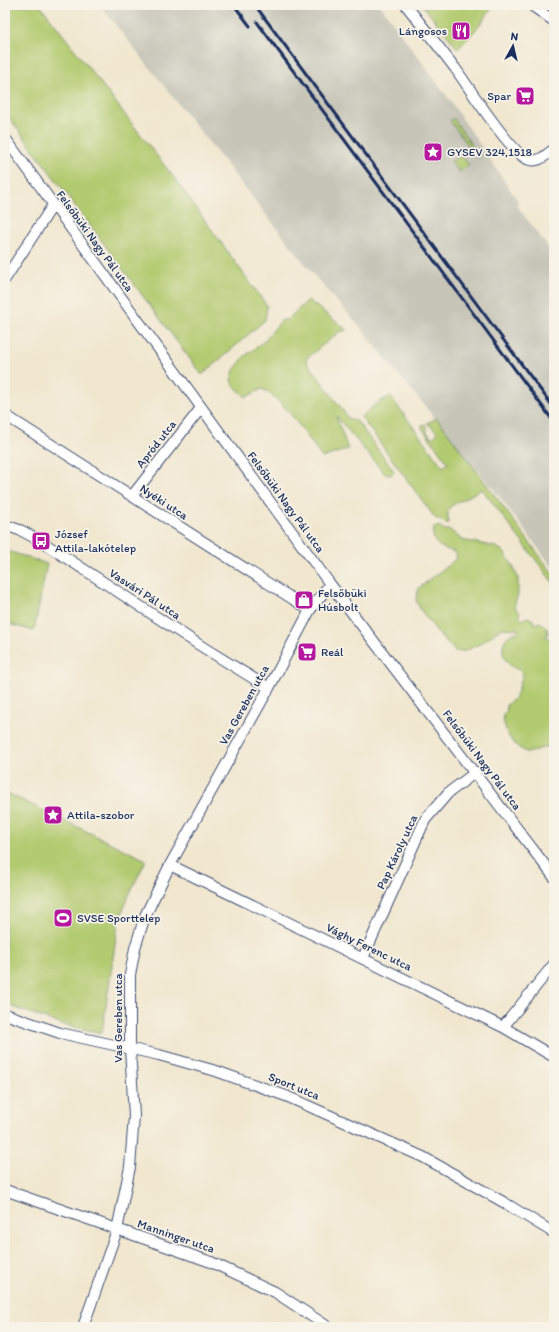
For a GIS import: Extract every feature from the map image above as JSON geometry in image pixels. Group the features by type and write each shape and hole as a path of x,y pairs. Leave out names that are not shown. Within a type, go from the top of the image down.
{"street":[{"path":"406,5 521,156 529,160 538,161 554,149"},
{"path":"530,5 554,21"},
{"name":"Felsőbüki Nagy Pál utca","path":"5,138 330,584 476,772 554,877"},
{"path":"5,279 53,205"},
{"name":"Apród utca","path":"132,496 201,408"},
{"name":"Nyéki utca","path":"5,415 310,610"},
{"name":"Vasvári Pál utca","path":"5,525 22,531 39,540 268,688"},
{"name":"Vas Gereben utca","path":"83,1327 117,1230 130,1167 134,1116 130,1048 130,975 135,948 152,899 170,865 310,610 330,584"},
{"name":"Pap Károly utca","path":"363,958 424,820 448,793 476,772"},
{"name":"Vághy Ferenc utca","path":"170,865 503,1027 554,1057"},
{"path":"503,1027 554,964"},
{"name":"Sport utca","path":"5,1014 60,1033 130,1048 216,1070 293,1099 423,1157 499,1199 554,1233"},
{"name":"Manninger utca","path":"5,1190 211,1262 275,1292 328,1327"}],"shaded area":[{"path":"100,5 380,5 451,102 518,201 517,206 554,255 554,569 502,500 360,327 318,280"}],"green space":[{"path":"5,5 40,5 175,179 267,306 265,320 202,375 5,112"},
{"path":"422,5 494,5 480,25 458,49"},
{"path":"453,118 480,157 478,158 450,121"},
{"path":"461,155 469,165 459,172 451,162"},
{"path":"308,300 347,330 339,332 306,359 307,362 350,420 356,420 394,471 391,475 385,474 336,416 348,449 322,458 287,410 270,394 262,389 246,397 233,385 231,380 234,370 245,356 262,343 282,320 287,320"},
{"path":"390,396 443,467 448,463 422,428 425,424 428,429 426,431 432,438 438,433 427,423 437,418 554,575 554,584 482,489 451,506 448,511 448,524 435,518 361,417 376,404"},
{"path":"439,526 445,530 450,530 462,540 496,547 503,551 512,564 518,578 518,595 514,606 520,613 519,616 523,620 526,617 532,619 535,624 540,622 547,628 548,634 545,636 554,638 554,744 528,753 513,742 507,732 503,720 503,714 507,711 506,705 516,697 523,674 520,670 508,663 503,651 503,644 511,634 518,632 518,629 502,628 480,644 462,652 455,651 438,633 420,609 416,600 419,588 457,558 455,552 438,545 435,542 433,538 434,528"},
{"path":"8,551 47,564 34,631 5,623 5,568"},
{"name":"SVSE Sporttelep","path":"5,792 146,860 129,895 118,924 102,1033 60,1024 5,1004"}],"railway":[{"path":"234,5 250,26"},
{"path":"255,5 554,408"},
{"path":"257,22 554,422"}],"place":[{"name":"Lángosos","path":"461,31"},
{"name":"Spar","path":"525,96"},
{"name":"GYSEV 324,1518","path":"433,152"},
{"name":"József Attila-lakótelep","path":"41,541"},
{"name":"Felsőbüki Húsbolt","path":"304,600"},
{"name":"Reál","path":"307,652"},
{"name":"Attila-szobor","path":"53,815"},
{"name":"SVSE Sporttelep","path":"63,918"}]}
